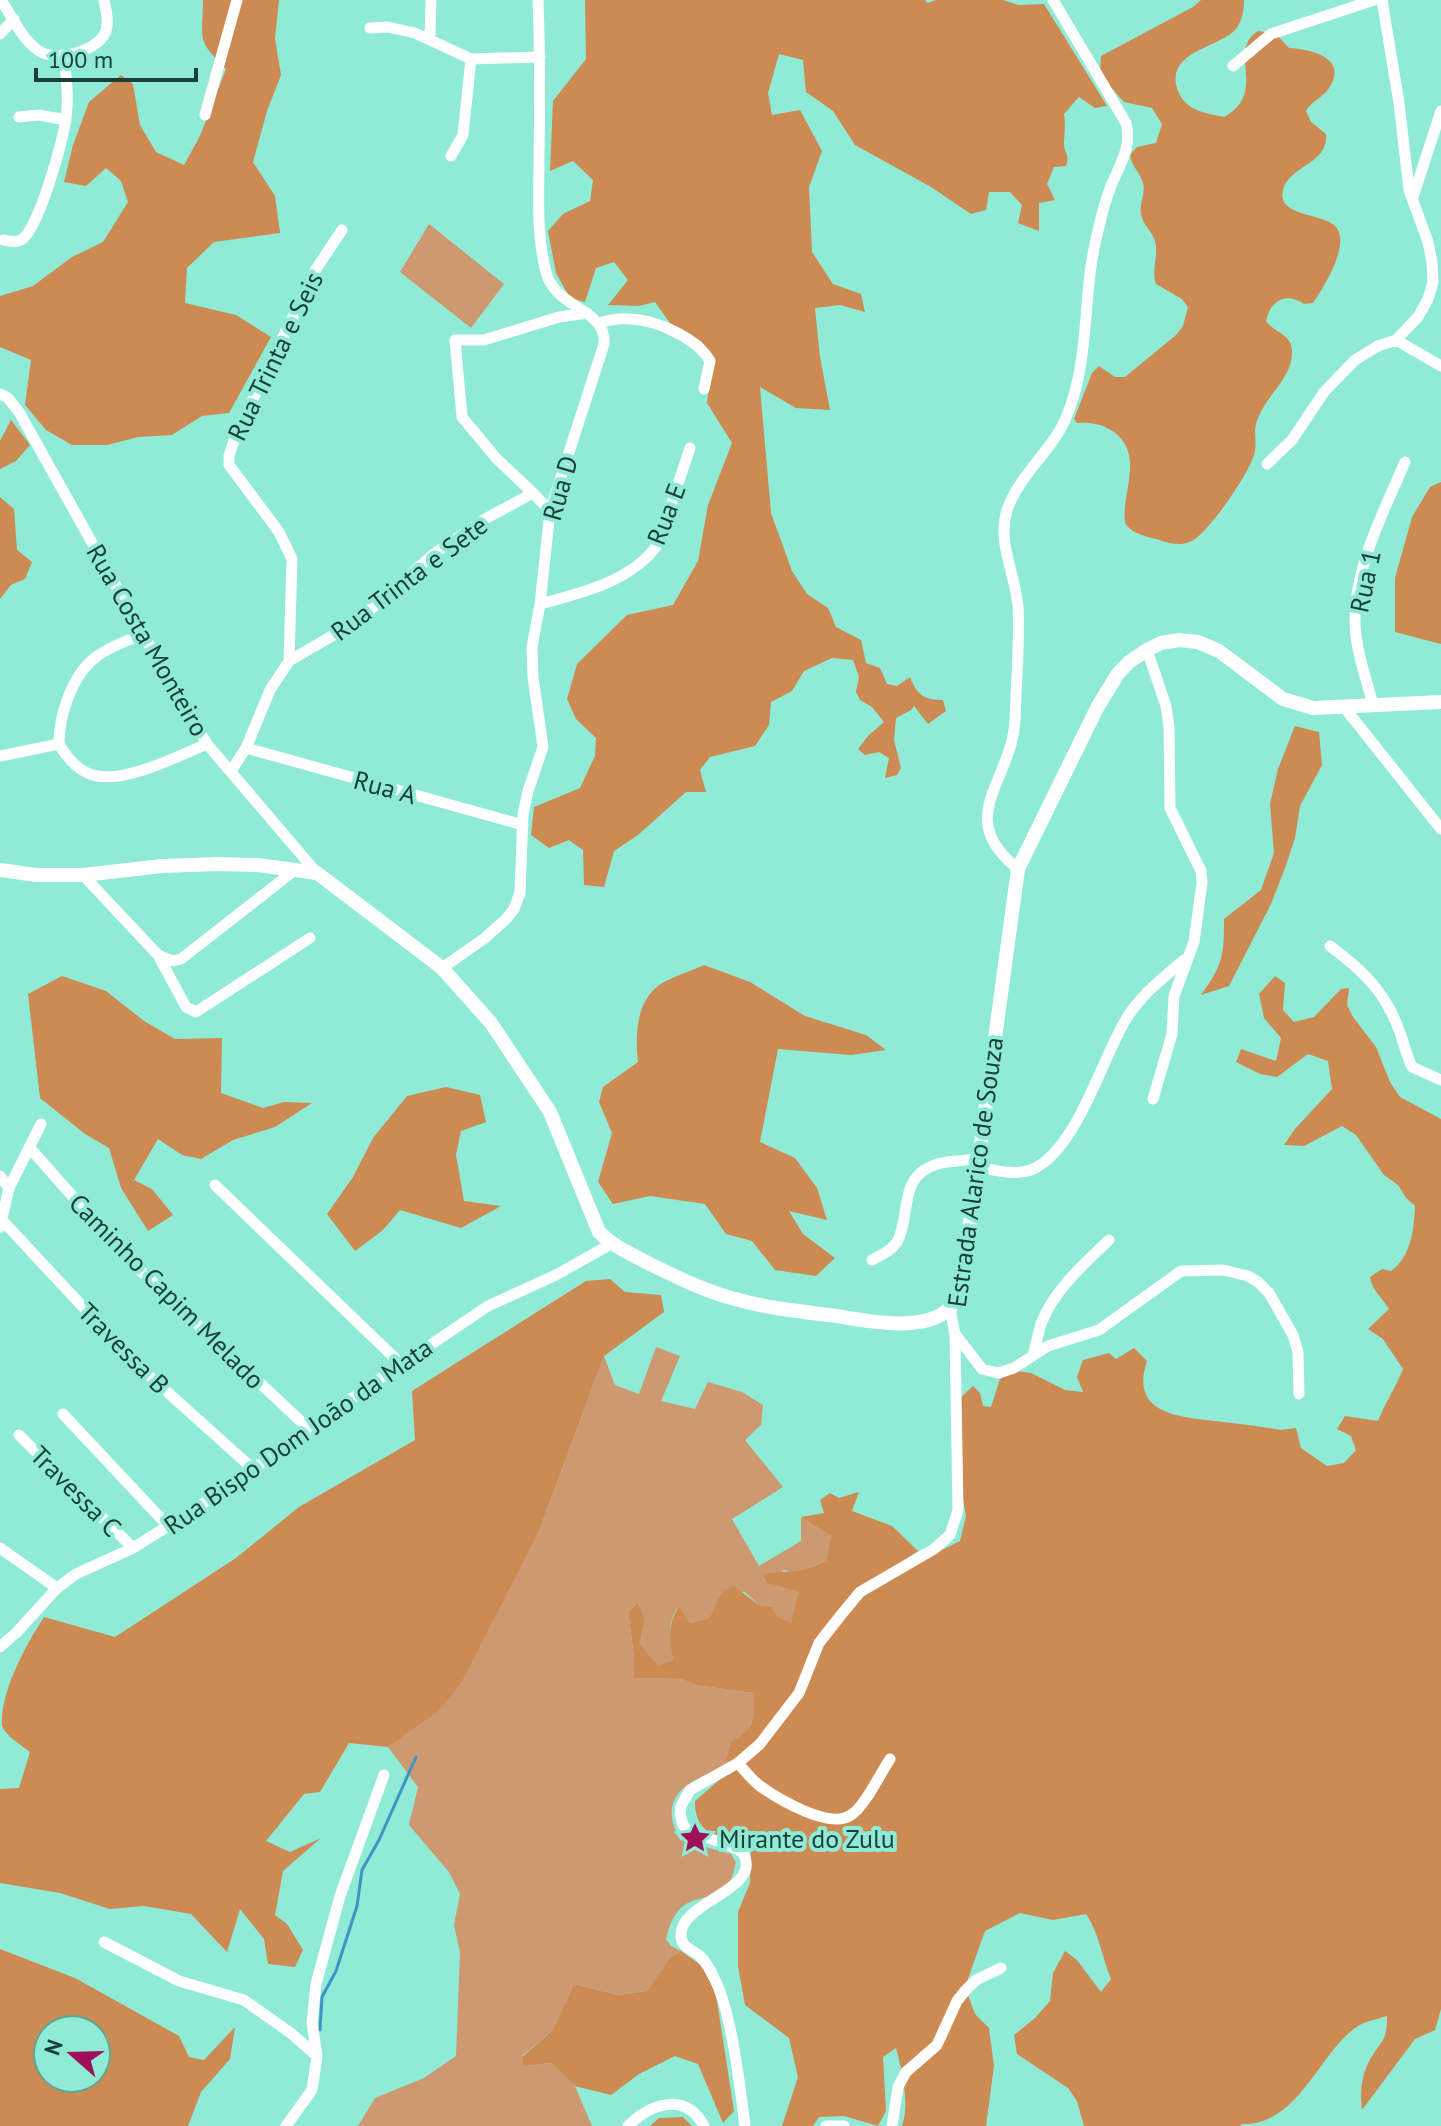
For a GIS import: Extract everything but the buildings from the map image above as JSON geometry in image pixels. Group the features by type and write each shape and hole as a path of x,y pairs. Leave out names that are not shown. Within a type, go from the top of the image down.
{"main road":[{"name":"Estrada Alarico de Souza","path":"950,1308 963,1274 1018,869 1106,691 1129,662 1161,643 1179,640 1198,642 1240,664 1283,699 1313,708 1441,702"},
{"path":"0,870 36,875 83,875 162,866 216,864 258,865 317,873 442,968 491,1023 550,1112 599,1232 611,1244 705,1289 784,1310 894,1324 936,1316 950,1308"}],"street":[{"path":"1,0 28,42 37,50 53,56 64,55 100,40 107,26 104,0"},
{"path":"205,115 237,0"},
{"path":"430,39 431,0"},
{"path":"538,0 539,215 547,277 562,298 599,323 632,318 652,323 695,345 710,361 704,389"},
{"path":"1018,869 995,848 986,821 991,798 1009,752 1014,725 1018,604 1005,546 1004,525 1016,489 1053,443 1077,386 1098,230 1128,146 1126,123 1053,0"},
{"path":"1233,66 1271,34 1374,0"},
{"path":"1267,464 1292,440 1324,392 1355,360 1378,346 1396,340 1418,317 1433,282 1428,242 1409,190 1397,88 1382,0"},
{"path":"0,34 14,19"},
{"path":"370,28 388,27 430,39 471,59 540,57"},
{"path":"3,240 19,241 35,223 66,120 64,55"},
{"path":"451,156 463,135 471,59"},
{"path":"1413,201 1441,111"},
{"path":"19,117 39,115 66,120"},
{"name":"Rua Trinta e Seis","path":"289,661 292,559 279,532 233,472 229,456 236,434 316,269 342,230"},
{"path":"550,511 497,459 462,417 455,340 484,340 559,317 587,313"},
{"name":"Rua D","path":"442,968 485,938 514,909 520,893 528,791 543,747 532,647 550,511 602,352 605,335 599,323"},
{"path":"1396,340 1441,366"},
{"name":"Rua Costa Monteiro","path":"0,394 8,398 19,412 207,744 317,873"},
{"name":"Rua E","path":"540,604 605,582 641,564 650,556 658,544 690,448"},
{"name":"Rua 1","path":"1373,705 1357,646 1356,598 1370,549 1405,462"},
{"name":"Rua Trinta e Sete","path":"231,771 246,748 263,706 289,661 356,622 435,553 485,519 533,493"},
{"path":"143,634 95,657 83,670 59,729 59,744 65,755 80,769 112,777 207,744"},
{"path":"1147,650 1166,706 1170,808 1201,871 1202,883 1194,942 1174,996 1172,1034 1153,1099"},
{"path":"1344,707 1441,829"},
{"path":"0,756 59,744"},
{"name":"Rua A","path":"246,748 523,825"},
{"path":"158,955 173,961 181,959 295,870"},
{"path":"83,875 158,955 186,1007 196,1012 310,938"},
{"path":"1330,946 1368,977 1385,997 1412,1067 1441,1080"},
{"path":"872,1260 889,1251 898,1240 912,1184 927,1168 977,1163 1020,1173 1033,1169 1049,1158 1067,1137 1132,1010 1147,992 1189,956"},
{"path":"1,1224 9,1188 41,1124"},
{"name":"Caminho Capim Melado","path":"29,1147 128,1259 310,1430"},
{"path":"0,1176 9,1188"},
{"path":"215,1185 401,1364"},
{"name":"Travessa B","path":"1,1224 135,1363 253,1469"},
{"path":"1033,1355 1042,1322 1053,1304 1080,1268 1109,1240"},
{"name":"Rua Bispo Dom João da Mata","path":"0,1647 57,1588 76,1574 133,1548 168,1526 488,1306 556,1275 611,1244"},
{"path":"955,1335 982,1369 988,1373 1008,1371 1048,1346 1099,1330 1181,1271 1223,1270 1248,1276 1269,1293 1293,1335 1298,1352 1299,1394"},
{"name":"Estrada Alarico de Souza","path":"745,2126 728,2025 717,1983 707,1964 685,1946 680,1936 683,1923 690,1914 736,1883 745,1863 742,1851 688,1831 683,1825 681,1806 690,1790 738,1763 767,1737 801,1687 819,1643 860,1592 934,1549 950,1535 958,1510 955,1335 950,1308"},
{"path":"63,1414 168,1526"},
{"name":"Travessa C","path":"19,1435 133,1548"},
{"path":"0,1548 57,1588"},
{"path":"738,1763 758,1784 776,1796 816,1816 838,1819 848,1818 857,1810 890,1759"},
{"path":"286,2126 312,2090 317,2056 312,2023 316,1984 340,1896 384,1775"},
{"path":"104,1942 179,1981 244,2000 317,2056"},
{"path":"892,2126 898,2087 906,2072 937,2045 957,2001 965,1991 976,1980 1001,1968"},
{"path":"628,2126 650,2108 664,2103 690,2110 704,2126"},
{"path":"826,2126 844,2126"}],"shaded area":[{"path":"203,0 279,0 275,39 281,75 253,162 275,196 280,233 214,242 187,268 185,303 236,315 271,337 229,413 202,416 172,435 138,437 107,445 72,445 46,430 25,405 31,360 0,347 0,296 33,286 72,257 103,242 128,202 121,181 106,168 86,186 64,182 73,145 89,102 121,75 133,84 140,125 156,152 184,165 200,136 226,69 209,51 203,38"},
{"path":"585,0 925,0 927,3 936,0 1003,0 1019,5 1044,4 1107,106 1095,108 1079,97 1064,114 1067,163 1066,166 1054,167 1047,184 1055,200 1039,203 1039,231 1018,223 1022,205 1010,192 989,192 986,210 971,214 931,187 855,145 833,111 806,92 803,60 779,54 768,93 772,115 800,110 822,151 809,187 812,252 833,284 861,294 865,312 840,305 815,308 830,410 796,408 760,387 771,513 792,571 807,594 828,608 836,627 861,640 866,663 880,668 887,684 897,686 910,677 922,695 943,700 946,711 928,724 914,706 896,718 894,740 901,768 897,775 885,778 889,758 879,752 865,755 858,749 884,722 872,707 860,700 856,692 859,677 853,660 832,658 804,671 792,691 771,702 769,725 755,746 710,757 700,770 706,792 686,792 638,835 614,851 604,887 584,885 583,850 569,840 549,848 531,835 534,807 580,788 595,756 596,738 576,719 567,699 577,664 627,615 673,605 698,561 708,505 732,443 707,403 712,360 702,342 670,323 655,302 639,306 608,305 628,280 614,262 596,268 585,302 570,298 556,273 548,231 563,214 590,201 593,180 573,161 550,171 553,101 586,59"},
{"path":"1201,0 1244,0 1244,4 1236,29 1195,52 1178,67 1176,78 1181,98 1197,110 1224,117 1237,107 1244,96 1246,84 1246,49 1249,39 1258,31 1276,34 1289,48 1317,53 1331,62 1334,78 1329,88 1306,111 1311,122 1326,134 1325,144 1315,158 1287,182 1283,198 1286,205 1293,209 1334,225 1340,242 1335,264 1313,303 1304,304 1285,298 1271,308 1266,321 1289,341 1291,360 1257,421 1252,460 1219,514 1192,541 1177,544 1142,535 1125,523 1130,463 1123,441 1105,427 1077,423 1074,419 1092,373 1099,366 1115,377 1125,377 1176,335 1183,326 1188,307 1182,299 1156,284 1155,241 1142,218 1143,183 1130,155 1137,147 1156,143 1162,124 1152,108 1124,102 1100,75 1101,56"},
{"path":"429,224 504,284 471,328 400,272"},
{"path":"11,420 30,445 16,461 0,469 0,441"},
{"path":"1441,482 1441,644 1395,632 1395,578 1412,517 1430,487"},
{"path":"0,497 14,509 17,550 32,562 25,579 11,585 0,599"},
{"path":"1295,726 1319,732 1322,765 1300,806 1295,838 1271,904 1229,986 1201,995 1221,959 1224,919 1261,890 1274,853 1270,804 1278,769"},
{"path":"704,965 750,982 805,1016 866,1035 886,1050 851,1055 778,1049 760,1142 795,1158 817,1188 827,1220 789,1211 803,1234 835,1258 816,1276 775,1270 752,1241 726,1234 705,1204 650,1196 613,1204 598,1182 612,1133 599,1102 603,1087 638,1062 639,1021 645,1001 658,986"},
{"path":"62,976 106,991 144,1021 175,1039 222,1038 221,1093 263,1108 284,1102 312,1103 275,1127 233,1140 201,1159 182,1155 158,1139 134,1180 152,1189 173,1215 148,1231 121,1188 109,1148 85,1134 40,1098 28,994"},
{"path":"1275,976 1285,983 1283,1010 1294,1022 1314,1017 1341,989 1349,988 1347,1005 1376,1047 1390,1082 1400,1097 1441,1119 1441,2009 1435,2030 1415,2039 1362,2110 1363,2077 1385,2035 1387,2016 1361,2024 1344,2037 1294,2100 1279,2113 1262,2121 1240,2126 1084,2126 1077,2101 1068,2088 1017,2054 1014,2035 1050,2001 1053,1973 1065,1951 1077,1960 1101,1992 1111,1979 1086,1914 1053,1920 1020,1913 985,1931 965,1987 975,2014 989,2028 994,2066 986,2126 902,2126 905,2097 896,2048 883,2057 886,2111 878,2126 844,2116 819,2117 813,2126 782,2126 798,2077 789,2038 745,2005 738,1966 738,1912 750,1883 751,1851 721,1840 705,1829 696,1813 695,1801 768,1738 821,1644 861,1593 920,1555 942,1550 960,1541 966,1516 962,1493 959,1399 973,1386 980,1393 983,1406 991,1407 1000,1379 1017,1371 1031,1373 1065,1390 1083,1392 1077,1377 1083,1360 1109,1353 1116,1359 1134,1348 1147,1361 1143,1379 1146,1393 1153,1404 1164,1411 1281,1430 1296,1428 1301,1448 1327,1466 1344,1463 1356,1450 1351,1436 1337,1429 1345,1416 1378,1421 1400,1376 1403,1369 1383,1339 1368,1329 1389,1309 1370,1277 1382,1269 1391,1271 1403,1258 1412,1233 1415,1206 1398,1185 1384,1175 1356,1135 1342,1126 1304,1146 1284,1145 1332,1089 1328,1061 1308,1054 1277,1077 1260,1074 1236,1062 1241,1049 1276,1061 1281,1038 1264,1018 1259,994"},
{"path":"446,1087 480,1095 486,1122 461,1131 456,1155 464,1201 501,1206 461,1228 400,1210 383,1230 355,1251 327,1214 353,1177 373,1138 407,1096"},
{"path":"610,1279 625,1292 661,1295 664,1312 604,1356 539,1531 461,1683 437,1713 388,1747 349,1743 320,1792 304,1794 266,1841 290,1852 321,1838 283,1871 275,1915 287,1924 303,1950 295,1967 268,1964 264,1939 240,1909 227,1952 191,1914 144,1906 110,1909 60,1893 0,1883 0,1789 19,1788 30,1752 4,1730 2,1713 16,1669 44,1617 115,1637 236,1558 299,1507 415,1440 412,1391 586,1281"},
{"path":"656,1347 680,1356 661,1401 695,1409 708,1382 742,1392 763,1405 761,1425 745,1440 783,1487 732,1519 759,1566 801,1541 801,1517 831,1536 826,1560 799,1573 784,1570 768,1583 798,1592 791,1624 778,1617 772,1607 759,1605 745,1592 721,1593 709,1618 690,1623 678,1608 670,1626 673,1660 658,1667 640,1644 645,1619 638,1602 628,1612 634,1678 681,1679 695,1685 753,1693 756,1713 745,1735 738,1762 709,1773 684,1788 672,1808 673,1823 680,1840 731,1854 736,1862 732,1877 714,1895 696,1900 679,1910 666,1939 681,1951 669,1959 647,1991 618,1995 574,1984 552,2031 522,2056 525,2066 551,2063 575,2086 592,2126 358,2126 375,2098 424,2078 456,2056 460,1953 454,1925 460,1894 449,1872 409,1825 418,1787 388,1747 437,1713 539,1531 604,1356 615,1385 639,1394"},
{"path":"859,1492 852,1511 892,1526 918,1551 858,1591 817,1641 797,1693 738,1762 726,1761 731,1742 745,1733 752,1722 753,1693 695,1685 681,1679 634,1678 628,1612 638,1602 645,1619 640,1644 658,1666 673,1660 670,1633 679,1607 690,1623 709,1618 721,1593 734,1586 759,1605 772,1607 778,1617 791,1623 798,1592 767,1583 763,1574 801,1570 826,1560 831,1536 801,1517 824,1513 820,1500 830,1493 839,1498"},
{"path":"0,1949 75,1978 179,2036 189,2057 204,2060 235,2027 230,2059 201,2092 188,2126 0,2126"},
{"path":"681,1951 702,1966 715,1988 734,2111 723,2123 698,2064 675,2056 639,2074 611,2095 575,2086 551,2063 524,2066 522,2057 552,2031 574,1984 618,1995 647,1991 669,1959"},
{"path":"683,2117 692,2126 650,2126 659,2118"}],"waterway":[{"path":"320,2030 322,1997 336,1971 357,1906 362,1870 379,1840 416,1757"}],"place":[{"name":"Mirante do Zulu","path":"695,1838"}]}
